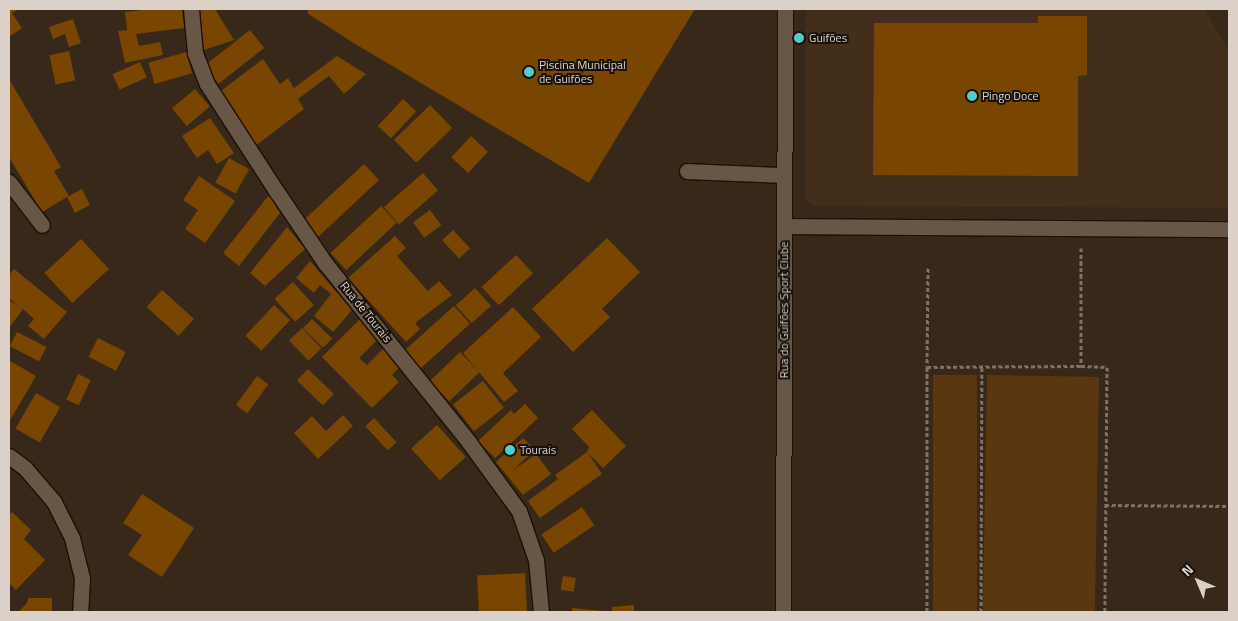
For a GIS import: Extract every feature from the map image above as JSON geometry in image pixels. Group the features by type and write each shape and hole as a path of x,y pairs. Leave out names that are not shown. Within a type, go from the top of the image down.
{"street":[{"name":"Rua de Tourais","path":"191,9 196,53 207,84 276,192 325,263 462,434 519,511 536,560 541,612"},
{"name":"Rua do Guifões Sport Clube","path":"783,612 785,9"},
{"path":"687,171 784,175"},
{"path":"9,182 42,225"},
{"path":"784,226 1229,229"},
{"path":"9,456 25,468 54,502 72,538 82,578 80,612"}],"path":[{"path":"1081,228 1081,366"},
{"path":"927,612 928,268"},
{"path":"928,367 1107,367 1105,612"},
{"path":"981,612 982,367"},
{"path":"1105,505 1229,506"}],"shaded area":[{"path":"806,9 1205,9 1229,52 1229,208 814,206 807,202 805,195"},
{"path":"933,375 977,375 977,612 933,612"},
{"path":"987,375 1099,377 1095,612 983,612"}],"building":[{"path":"9,9 20,9 12,13 22,28 9,37"},
{"path":"151,9 182,9 184,28 136,34 139,46 160,42 163,55 125,63 118,31 127,30 125,12"},
{"path":"195,9 215,9 234,40 204,50"},
{"name":"Piscina Municipal de Guifões","path":"309,9 695,9 589,183 352,42 307,13"},
{"path":"1038,16 1087,16 1087,75 1078,76 1078,176 873,175 874,23 1038,23"},
{"path":"73,19 81,43 69,47 65,34 53,39 49,27"},
{"path":"250,30 264,48 218,84 204,66"},
{"path":"69,51 75,80 56,85 49,55"},
{"path":"186,52 192,73 155,84 149,63"},
{"path":"337,56 366,74 344,94 329,76 298,99 304,109 255,146 221,91 263,59 280,84 288,78 294,88"},
{"path":"140,62 147,78 120,90 113,74"},
{"path":"9,79 61,167 54,171 69,196 82,189 90,205 75,213 67,197 42,212 9,157"},
{"path":"195,89 210,107 187,126 172,108"},
{"path":"403,99 416,111 391,138 378,126"},
{"path":"430,105 452,128 416,163 394,140"},
{"path":"210,118 234,153 217,164 208,150 197,158 182,136"},
{"path":"471,136 488,152 468,173 451,157"},
{"path":"229,158 249,169 236,194 215,182"},
{"path":"364,164 379,180 318,237 303,221"},
{"path":"423,173 438,190 399,224 384,207"},
{"path":"199,176 235,201 205,243 185,229 198,210 183,200"},
{"path":"269,195 280,213 239,266 223,253"},
{"path":"381,206 397,223 346,270 331,253"},
{"path":"430,210 441,225 424,238 413,222"},
{"path":"287,227 305,249 265,286 250,273"},
{"path":"453,230 470,248 459,259 442,240"},
{"path":"395,236 406,248 397,256 428,291 439,281 452,295 415,323 420,329 406,342 348,278"},
{"path":"607,238 640,272 602,309 610,317 573,352 532,309"},
{"path":"81,239 109,269 72,303 44,273"},
{"path":"516,255 533,273 499,305 482,287"},
{"path":"310,261 352,310 333,332 314,316 331,294 320,285 314,293 296,278"},
{"path":"14,269 67,312 44,339 28,326 34,319 23,309 9,328 9,300 19,307 9,298 9,275"},
{"path":"293,282 314,305 295,322 274,299"},
{"path":"475,288 491,306 472,323 456,305"},
{"path":"162,290 194,319 179,336 147,307"},
{"path":"274,305 290,320 261,351 245,336"},
{"path":"454,306 470,324 420,369 404,351"},
{"path":"513,307 541,337 503,373 518,391 504,402 463,353"},
{"path":"361,318 380,337 359,358 367,365 387,345 404,362 392,375 399,382 372,408 322,357"},
{"path":"312,319 332,338 323,348 303,328"},
{"path":"302,328 321,348 309,361 289,341"},
{"path":"17,332 46,347 39,361 10,346"},
{"path":"98,338 126,352 116,371 88,357"},
{"path":"460,352 479,372 449,401 430,381"},
{"path":"10,361 36,376 9,422 9,364"},
{"path":"308,369 334,394 323,406 297,381"},
{"path":"78,374 91,380 79,405 66,399"},
{"path":"257,376 268,384 247,413 236,405"},
{"path":"483,381 504,408 474,431 453,404"},
{"path":"36,393 60,407 40,443 16,429"},
{"path":"525,404 538,418 495,458 478,441 511,410 514,414"},
{"path":"592,410 626,446 603,468 588,453 602,474 540,518 528,501 558,479 555,475 587,452 589,447 572,429"},
{"path":"343,415 353,426 318,459 294,433 312,416 326,431"},
{"path":"374,418 397,442 388,450 365,426"},
{"path":"437,425 466,457 440,480 411,448"},
{"path":"523,438 535,450 512,471 536,454 551,474 523,495 496,462"},
{"path":"142,494 194,528 162,577 128,555 142,535 123,523"},
{"path":"582,507 594,525 554,553 541,534"},
{"path":"12,512 31,530 24,539 45,560 16,590 9,583 9,515"},
{"path":"525,573 527,612 479,612 477,576"},
{"path":"563,576 576,578 574,592 561,590"},
{"path":"28,598 52,598 52,612 18,612 27,603"},
{"path":"634,605 634,612 612,612 612,607"},
{"path":"572,608 604,611 604,612 572,612"}],"place":[{"name":"Guifões","path":"799,38"},
{"name":"Piscina Municipal de Guifões","path":"529,72"},
{"name":"Pingo Doce","path":"972,96"},
{"name":"Tourais","path":"510,450"}]}
